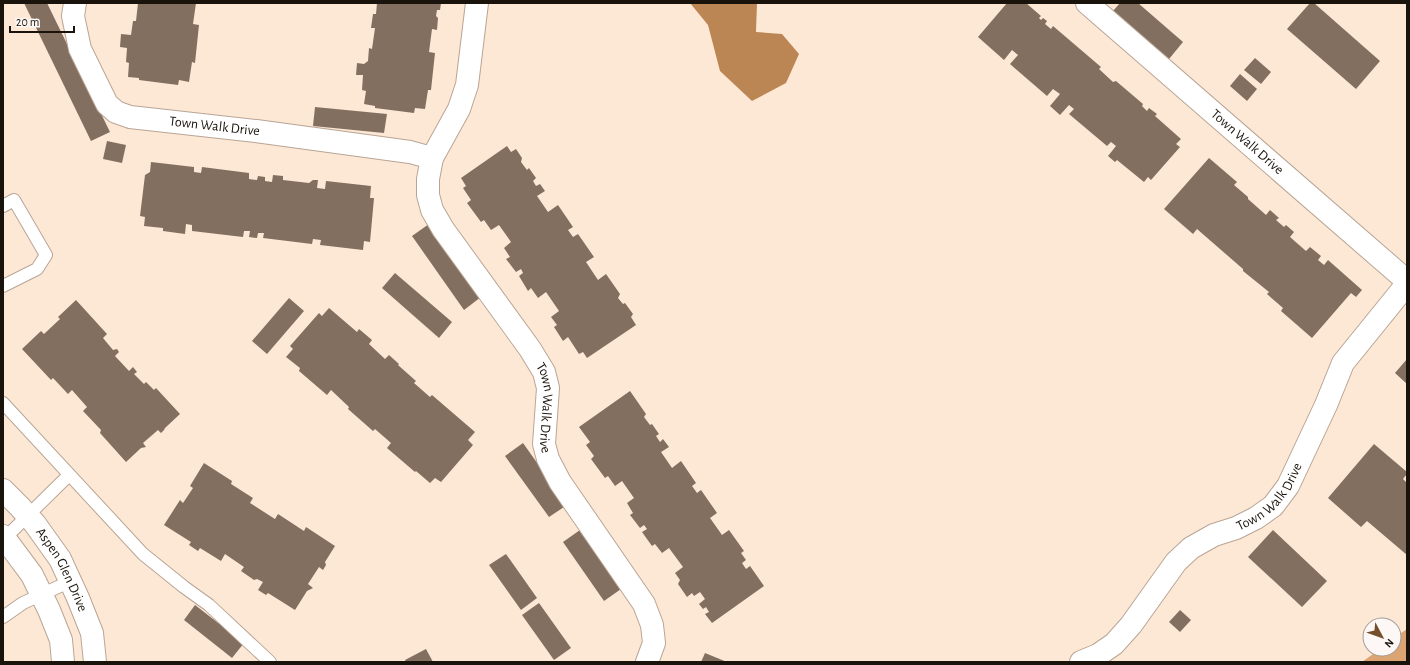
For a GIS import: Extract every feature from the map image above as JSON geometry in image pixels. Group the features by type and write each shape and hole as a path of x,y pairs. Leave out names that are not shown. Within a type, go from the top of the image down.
{"street":[{"name":"Town Walk Drive","path":"75,3 73,16 80,48 107,104 116,112 130,117 262,132 410,152 432,158"},
{"name":"Town Walk Drive","path":"477,3 467,85 459,109 432,158 428,179 428,195 432,210 443,229 530,350 544,372 548,388 544,444 548,459 560,482 644,604 652,625 654,643 647,662"},
{"name":"Town Walk Drive","path":"1087,3 1407,280"},
{"name":"Town Walk Drive","path":"1081,662 1098,655 1114,644 1131,625 1176,562 1191,548 1214,535 1236,528 1256,518 1272,506 1288,486 1326,405 1343,362 1407,284"},
{"name":"Aspen Glen Drive","path":"3,490 28,515 60,559 71,581 92,633 95,662"},
{"name":"Aspen Glen Drive","path":"4,537 32,575 41,594 61,640 63,662"}],"lane":[{"path":"3,206 14,200 46,255 37,269 3,286"},
{"path":"3,403 143,554 209,605 270,662"},
{"path":"4,537 69,475"},
{"path":"3,617 23,603 71,581"}],"shaded area":[{"path":"690,3 757,3 756,32 782,34 799,54 786,83 752,101 720,71 708,25"},
{"path":"1407,629 1407,662 1362,662 1369,657 1402,657 1402,632"}],"building":[{"path":"24,3 47,3 110,132 91,141"},
{"path":"138,3 196,3 193,24 199,25 195,63 192,62 189,82 179,80 178,85 139,80 139,78 128,77 129,63 126,62 127,48 120,47 121,34 131,35 133,21 136,21"},
{"path":"377,3 441,3 440,10 437,10 436,16 438,18 437,30 432,29 429,52 435,53 431,90 428,90 425,109 415,108 414,113 375,108 375,106 364,104 366,91 362,90 363,75 356,75 357,63 364,64 368,61 369,48 372,49 375,28 371,28 373,14 376,14"},
{"path":"1007,3 1026,3 1041,16 1039,18 1041,20 1043,18 1047,21 1045,24 1051,29 1053,26 1101,67 1099,69 1113,82 1116,81 1143,104 1142,106 1147,111 1149,108 1157,114 1155,116 1181,139 1176,144 1180,147 1151,180 1148,177 1144,182 1117,160 1115,162 1108,156 1116,146 1111,142 1107,146 1069,114 1074,109 1069,105 1060,115 1050,106 1060,94 1053,89 1047,96 1010,64 1018,55 1012,50 1004,60 978,37"},
{"path":"1120,3 1138,3 1183,42 1169,59 1113,11"},
{"path":"1310,3 1314,3 1380,61 1356,89 1287,29"},
{"path":"1255,58 1271,72 1261,84 1244,70"},
{"path":"1240,74 1257,89 1247,101 1230,86"},
{"path":"315,107 387,114 384,133 313,126"},
{"path":"107,141 126,145 122,163 103,159"},
{"path":"507,146 511,152 516,149 522,158 521,162 527,170 529,168 536,178 533,181 536,186 540,184 545,191 537,196 548,212 558,205 573,227 568,230 573,237 578,234 594,257 586,262 598,280 606,274 620,294 618,298 623,304 625,303 633,314 631,317 636,325 587,358 583,352 579,354 568,337 563,341 554,327 557,325 551,317 559,311 546,292 538,298 531,288 528,291 519,276 523,273 521,269 516,272 506,259 510,257 504,248 511,242 499,225 491,230 484,220 481,222 467,203 471,200 463,188 466,186 461,178"},
{"path":"1209,158 1237,182 1234,185 1266,215 1270,210 1279,218 1276,220 1284,227 1286,225 1294,232 1290,237 1306,251 1310,247 1321,256 1318,260 1324,265 1328,260 1362,290 1356,297 1351,293 1312,338 1281,311 1283,308 1267,294 1269,292 1243,271 1243,269 1197,229 1193,234 1164,209"},
{"path":"151,162 194,167 194,172 201,173 202,167 249,173 249,179 257,180 258,176 265,177 265,181 272,182 273,175 283,176 283,180 309,183 313,180 318,180 317,188 325,189 326,181 371,186 370,198 374,198 370,242 364,241 363,250 320,245 321,240 313,239 312,244 263,238 264,233 258,233 257,238 249,237 250,231 244,231 243,237 192,231 192,225 186,224 185,234 163,231 163,228 144,226 145,217 140,216 145,175 150,172"},
{"path":"429,224 481,297 464,310 412,236"},
{"path":"395,273 452,322 439,338 382,288"},
{"path":"289,298 304,311 267,354 252,341"},
{"path":"76,300 107,334 103,338 113,350 117,349 119,352 115,356 129,371 133,367 137,372 134,374 144,384 146,382 154,390 156,388 180,414 161,433 158,430 143,443 146,447 141,448 126,462 100,433 101,430 83,411 87,407 72,390 68,394 53,378 51,380 22,349 41,331 44,334 60,319 58,317"},
{"path":"329,308 357,332 359,329 372,340 369,344 385,359 389,355 416,381 414,383 430,397 432,395 475,432 468,440 473,445 441,482 435,478 430,483 416,471 415,472 387,448 391,443 375,429 373,431 348,409 349,407 331,390 327,395 299,371 300,368 286,357 293,349 290,346 319,313 322,316"},
{"path":"1407,359 1407,384 1395,373"},
{"path":"630,391 646,414 644,417 650,425 652,424 659,434 656,436 660,442 663,439 669,447 661,452 672,468 681,461 696,483 692,486 697,493 701,490 717,513 710,518 722,535 729,530 744,551 741,553 746,560 742,563 746,569 750,566 764,586 712,623 705,614 709,612 706,607 703,609 699,604 705,599 700,592 694,596 692,593 687,597 678,584 680,580 675,573 683,567 669,548 662,553 655,544 652,546 642,532 647,529 644,525 640,528 630,515 633,513 627,503 634,498 622,481 615,486 608,476 605,478 591,459 594,456 586,445 590,442 579,427"},
{"path":"523,443 567,505 549,517 505,456"},
{"path":"1374,444 1407,472 1403,479 1407,483 1407,555 1367,521 1361,527 1328,498"},
{"path":"204,463 232,481 231,484 253,498 250,503 275,519 278,514 304,531 306,527 335,546 325,562 326,565 323,570 319,567 308,584 313,588 307,591 295,610 268,593 266,595 258,590 263,582 257,579 254,580 241,571 244,567 225,554 221,561 200,548 198,551 189,545 191,542 164,525 180,500 183,503 193,488 190,486"},
{"path":"580,530 621,589 604,601 563,542"},
{"path":"1273,530 1327,581 1302,607 1248,557"},
{"path":"506,554 537,598 521,610 489,565"},
{"path":"539,603 571,648 554,660 522,615"},
{"path":"195,605 244,643 232,658 184,620"},
{"path":"1180,610 1191,620 1180,632 1169,622"},
{"path":"426,649 433,662 406,662 405,660"},
{"path":"705,653 727,662 701,662"}]}
